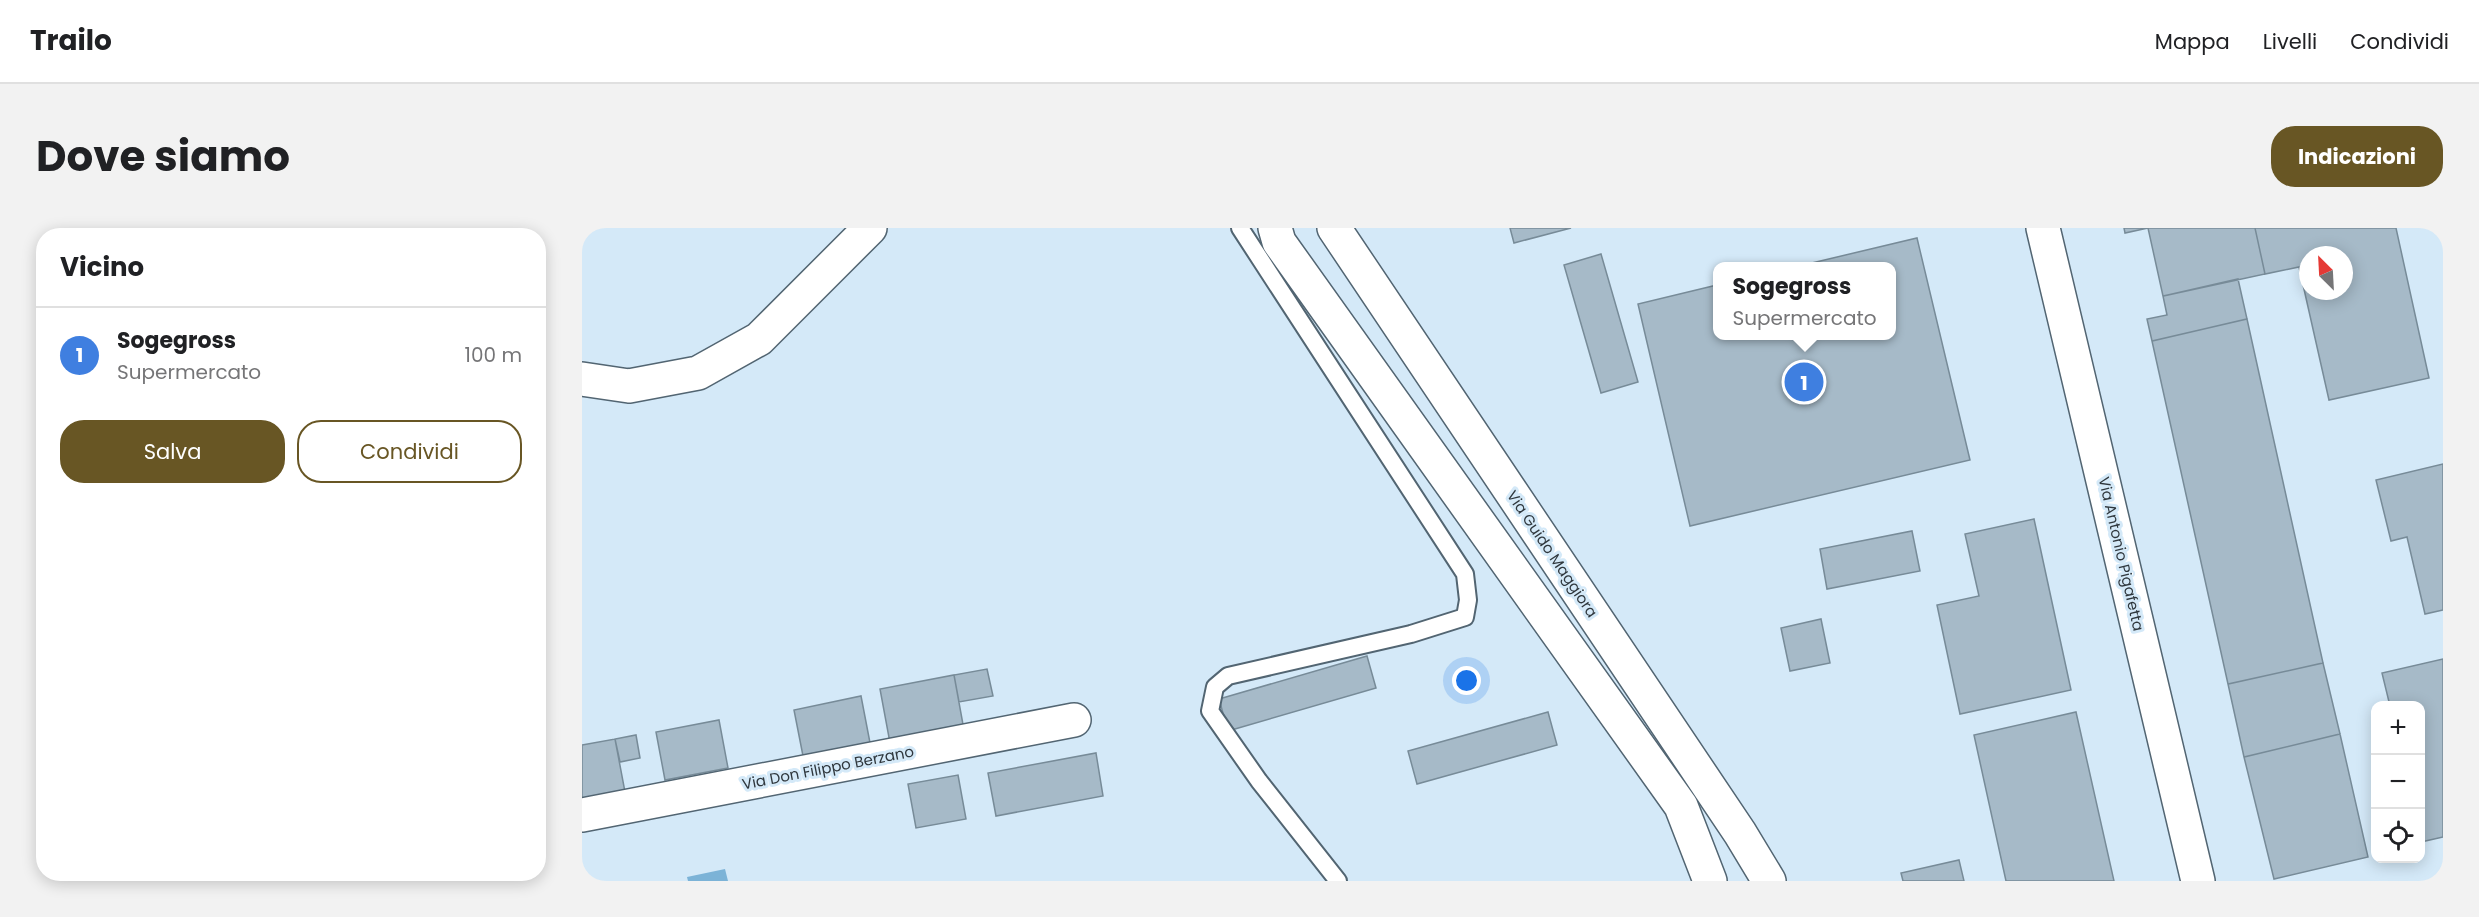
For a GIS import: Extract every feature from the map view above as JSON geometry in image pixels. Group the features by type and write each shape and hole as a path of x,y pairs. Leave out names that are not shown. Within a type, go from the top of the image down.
{"street":[{"path":"582,379 629,386 698,373 759,339 803,298 870,228"},
{"path":"1275,228 1279,242 1681,806 1710,881"},
{"name":"Via Guido Maggiora","path":"1334,228 1740,833 1769,881"},
{"name":"Via Antonio Pigafetta","path":"2043,228 2198,881"},
{"name":"Via Don Filippo Berzano","path":"582,815 1074,720"}],"lane":[{"path":"1240,228 1465,574 1468,600 1465,617 1412,634 1228,676 1215,687 1209,711 1259,781 1338,881"}],"water":[{"path":"725,869 728,881 688,881 687,877"}],"building":[{"path":"1510,228 1571,228 1514,243"},
{"path":"2124,228 2148,228 2125,233"},
{"path":"2148,228 2255,228 2265,274 2163,296"},
{"path":"2255,228 2396,228 2429,378 2329,400 2306,300 2353,300 2353,246 2299,246 2299,267 2265,274"},
{"path":"1917,238 1970,460 1690,526 1638,304 1713,286 1713,340 1896,340 1896,262 1816,262"},
{"path":"1601,254 1638,382 1601,393 1564,265"},
{"path":"2238,279 2247,319 2152,341 2147,319 2167,315 2163,296"},
{"path":"2247,319 2323,663 2228,684 2152,341"},
{"path":"2443,464 2443,610 2425,614 2407,537 2391,541 2376,480"},
{"path":"2034,519 2071,690 1960,714 1937,605 1979,596 1965,534"},
{"path":"1912,531 1920,571 1827,589 1820,549"},
{"path":"1821,619 1830,663 1790,671 1781,628"},
{"path":"1367,656 1376,688 1228,731 1219,699"},
{"path":"2443,659 2443,837 2425,841 2425,701 2389,701 2382,673"},
{"path":"2323,663 2340,734 2244,757 2228,684"},
{"path":"987,669 993,696 959,702 954,675"},
{"path":"954,675 964,730 890,743 880,689"},
{"path":"861,696 871,748 804,761 794,710"},
{"path":"1548,712 1557,745 1417,784 1408,751"},
{"path":"2076,712 2114,881 2006,881 1974,735"},
{"path":"719,720 728,768 665,780 656,732"},
{"path":"2340,734 2368,857 2274,879 2244,757"},
{"path":"636,735 640,758 620,762 615,739"},
{"path":"615,739 625,792 582,800 582,745"},
{"path":"1096,753 1103,796 996,816 988,773"},
{"path":"958,775 966,819 916,828 908,784"},
{"path":"1959,860 1964,881 1903,881 1901,873"}],"place":[{"name":"Sogegross","path":"1804,382"}]}
